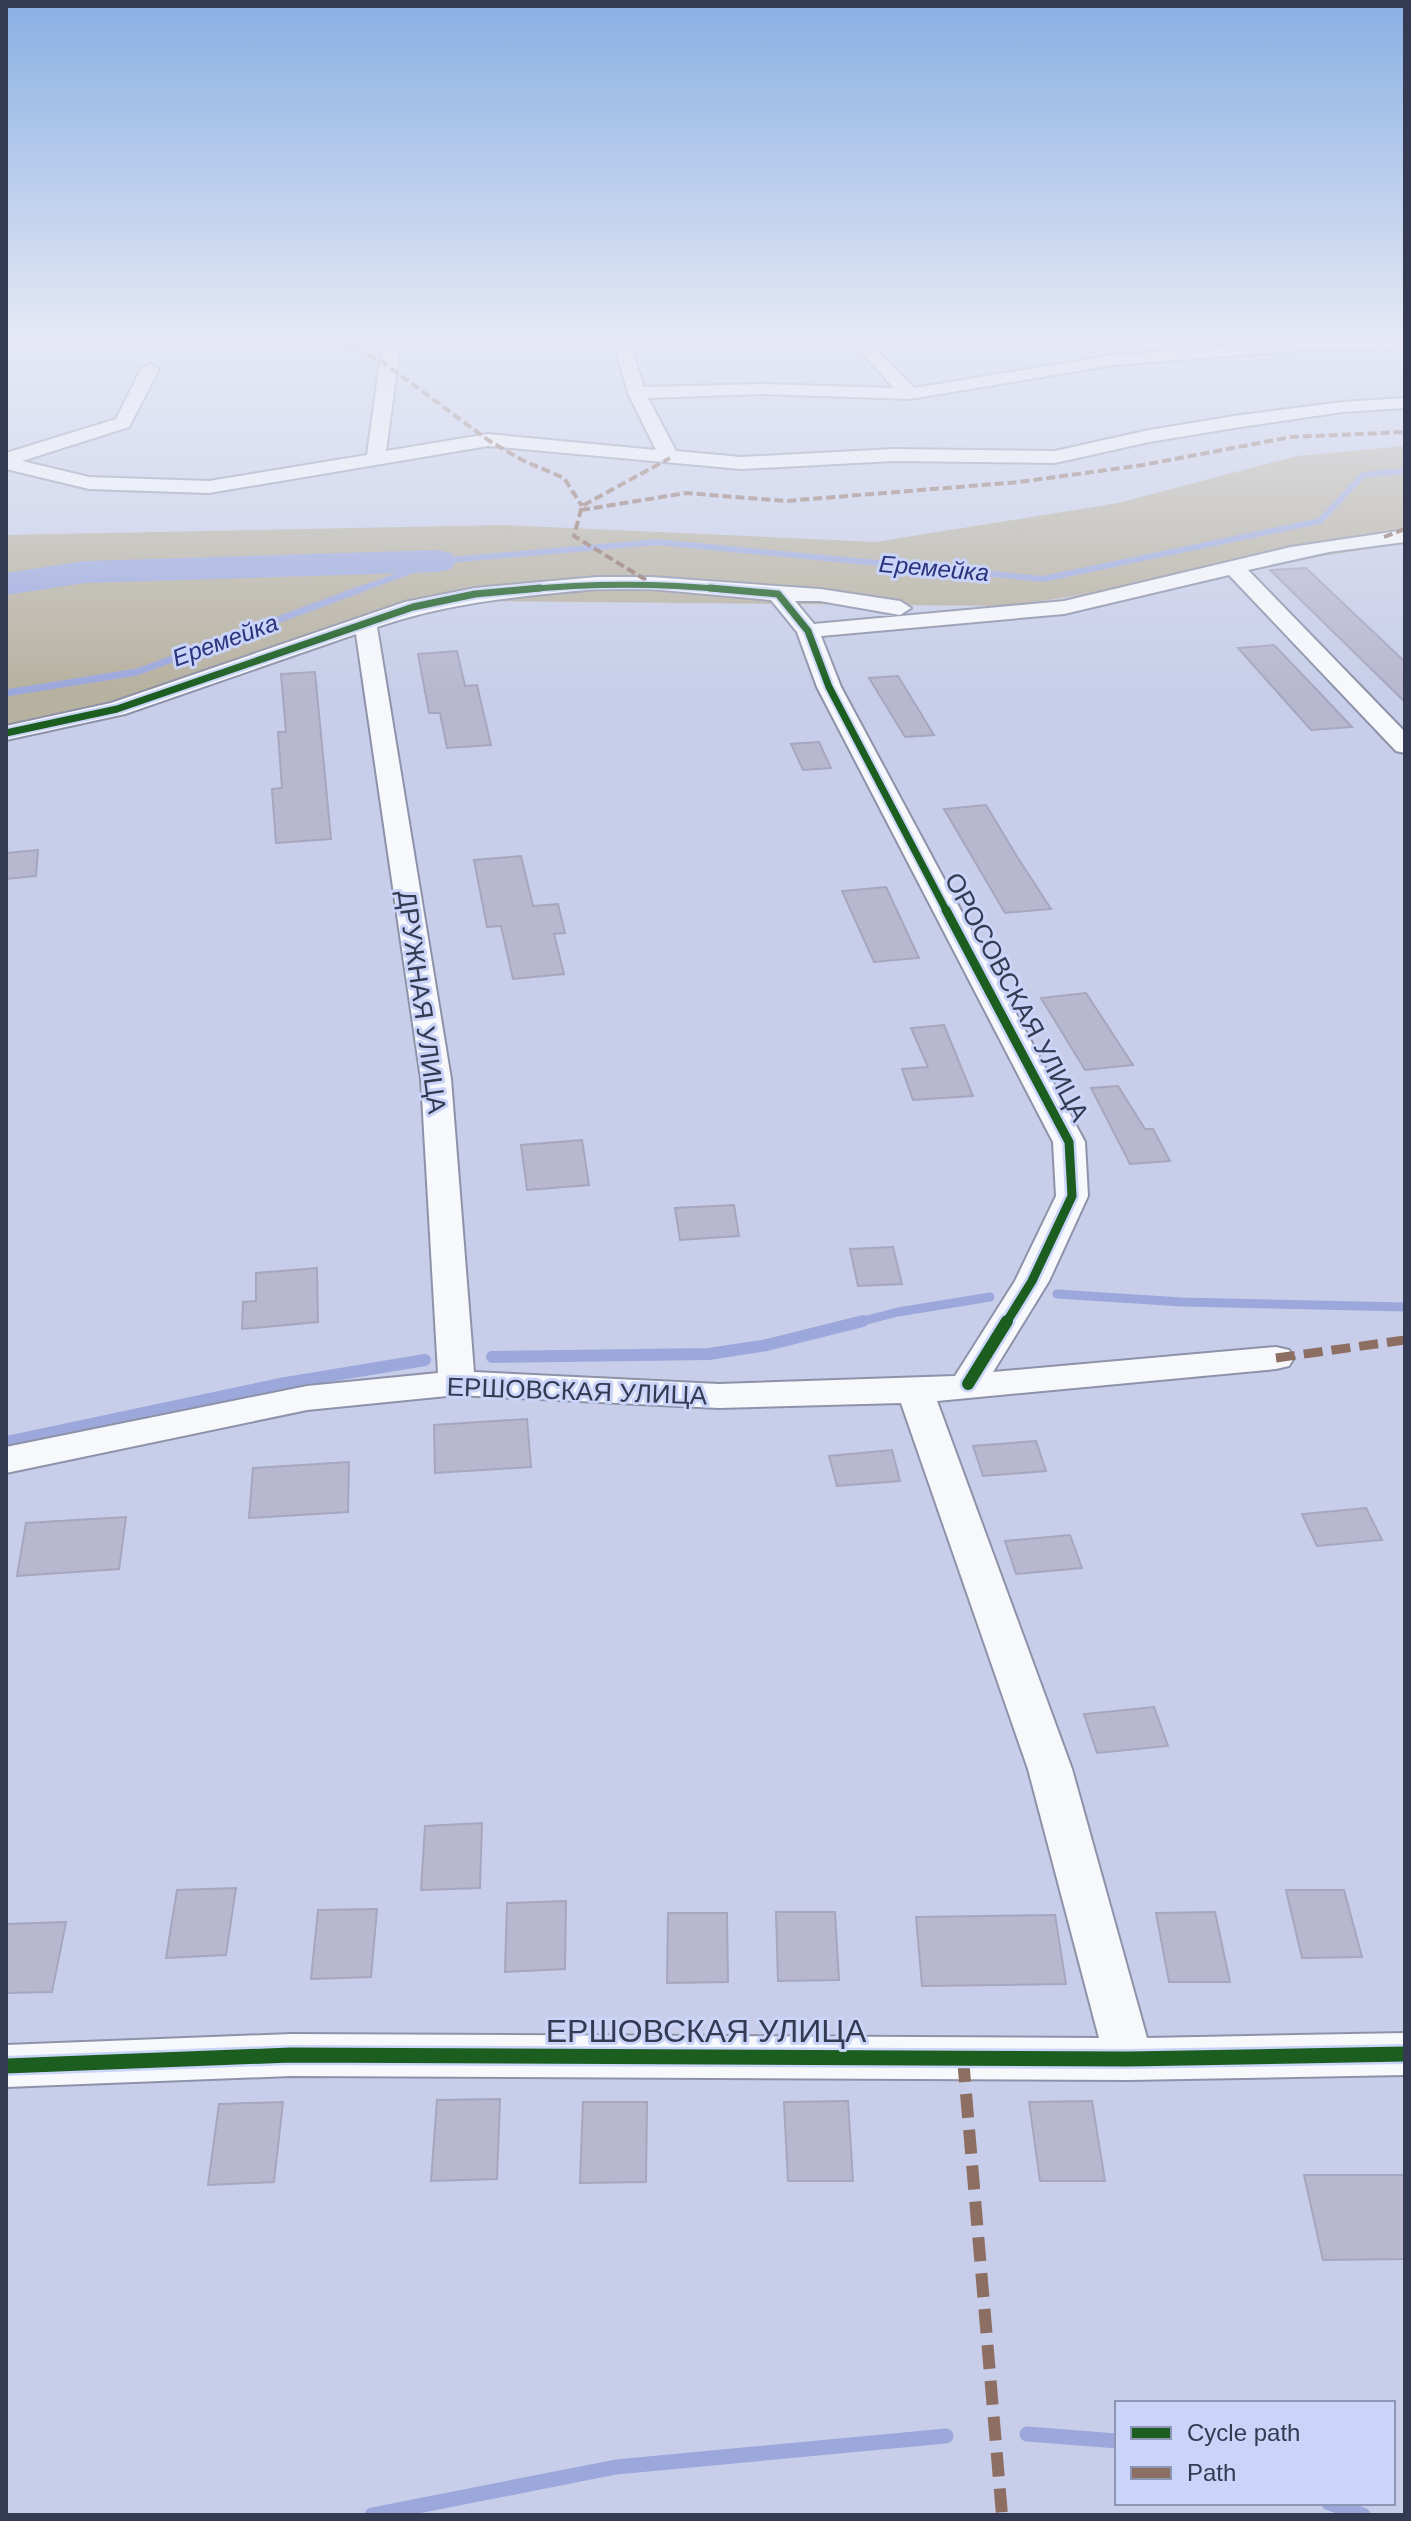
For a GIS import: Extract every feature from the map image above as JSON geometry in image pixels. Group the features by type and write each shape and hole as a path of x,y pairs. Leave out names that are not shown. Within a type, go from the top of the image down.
{"street":[{"path":"6,461 89,483 209,487 385,456"},
{"path":"646,456 741,463 881,456"},
{"path":"945,456 1061,456"},
{"path":"808,631 1060,608 1348,542 1405,536"},
{"path":"1235,569 1405,746"},
{"path":"6,733 117,709 413,607 475,594 597,583 651,583 820,595 960,618"},
{"name":"ОРОСОВСКАЯ УЛИЦА","path":"778,594 808,631 829,687 1069,1142 1072,1196 1032,1281 968,1384"},
{"name":"ДРУЖНАЯ УЛИЦА","path":"365,623 436,1079 457,1383"},
{"name":"ЕРШОВСКАЯ УЛИЦА","path":"6,1460 307,1398 457,1383 719,1396 915,1391 1276,1358"},
{"path":"915,1391 1050,1769 1129,2059"},
{"name":"ЕРШОВСКАЯ УЛИЦА","path":"6,2066 291,2055 1129,2059 1405,2054"}],"shaded area":[{"path":"1297,456 1405,456 1405,543 1011,606 470,601 120,702 6,727 6,535 505,525 876,542 1118,503"}],"building":[{"path":"1306,568 1405,662 1405,702 1270,570"},
{"path":"1274,645 1352,727 1311,730 1238,648"},
{"path":"457,651 465,686 477,685 491,745 447,748 440,713 429,713 418,654"},
{"path":"315,672 331,839 276,843 272,789 282,788 278,732 286,732 281,674"},
{"path":"898,676 934,735 905,737 869,678"},
{"path":"819,742 831,768 803,770 791,744"},
{"path":"986,805 1051,909 1005,913 944,809"},
{"path":"38,850 36,876 6,879 6,853"},
{"path":"521,856 533,906 558,904 565,933 554,934 564,974 513,979 501,926 487,927 474,860"},
{"path":"886,887 919,958 874,962 842,891"},
{"path":"1086,993 1133,1065 1085,1070 1041,998"},
{"path":"944,1025 973,1096 913,1100 902,1069 928,1067 911,1028"},
{"path":"1118,1086 1145,1129 1153,1129 1170,1161 1130,1164 1091,1088"},
{"path":"582,1140 589,1185 527,1190 521,1145"},
{"path":"734,1205 739,1236 680,1240 675,1208"},
{"path":"893,1247 902,1284 858,1286 850,1249"},
{"path":"317,1268 318,1322 242,1329 243,1302 256,1301 256,1273"},
{"path":"527,1419 531,1467 435,1473 434,1425"},
{"path":"1036,1441 1046,1471 983,1476 973,1446"},
{"path":"892,1450 900,1481 837,1486 829,1456"},
{"path":"349,1462 348,1512 249,1518 253,1468"},
{"path":"1366,1508 1382,1540 1317,1546 1302,1514"},
{"path":"126,1517 119,1569 17,1576 26,1523"},
{"path":"1070,1535 1082,1568 1016,1574 1005,1541"},
{"path":"1154,1707 1168,1746 1097,1753 1084,1714"},
{"path":"482,1823 480,1888 421,1890 425,1826"},
{"path":"236,1888 226,1955 166,1958 177,1890"},
{"path":"1286,1890 1344,1890 1362,1957 1302,1958"},
{"path":"566,1901 565,1969 505,1972 507,1903"},
{"path":"377,1909 371,1977 311,1979 318,1910"},
{"path":"776,1912 835,1912 839,1980 778,1981"},
{"path":"1215,1912 1230,1982 1169,1982 1156,1913"},
{"path":"668,1913 727,1913 728,1982 667,1983"},
{"path":"1055,1915 1066,1984 922,1986 916,1917"},
{"path":"66,1922 52,1992 6,1993 6,1924"},
{"path":"500,2099 497,2179 431,2181 437,2100"},
{"path":"848,2101 853,2181 788,2181 784,2102"},
{"path":"1092,2101 1105,2181 1040,2181 1029,2102"},
{"path":"283,2102 274,2182 208,2185 219,2104"},
{"path":"583,2102 647,2102 646,2182 580,2183"},
{"path":"1304,2175 1405,2175 1405,2259 1323,2260"}],"waterway":[{"name":"Еремейка","path":"359,590 438,561 657,542 1043,579 1320,521 1363,475 1405,471"},
{"name":"Еремейка","path":"6,584 85,572 438,561"},
{"name":"Еремейка","path":"6,693 137,672 364,588"},
{"path":"1057,1294 1182,1302 1405,1307"},
{"path":"855,1323 898,1312 990,1297"},
{"path":"855,1323 863,1321"},
{"path":"492,1357 709,1354 767,1345 855,1323"},
{"path":"6,1442 280,1384 425,1360"},
{"path":"1027,2434 1115,2441"},
{"path":"372,2515 616,2467 946,2436"},
{"path":"1335,2505 1363,2515"}],"marked path":[{"path":"515,456 564,478 582,506"},
{"path":"581,510 686,493 786,501 1019,482 1192,456"},
{"path":"646,580 574,536 582,506 670,458"},
{"path":"1384,537 1405,529"},
{"path":"1276,1358 1405,1340"},
{"path":"963,2058 1002,2515"}],"cycle path":[{"path":"6,733 117,709 413,607 475,594 597,583 651,583 778,594 808,631 829,687 1069,1142 1072,1196 1032,1281 968,1384"},
{"path":"6,2066 291,2055 1129,2059 1405,2054"}]}
